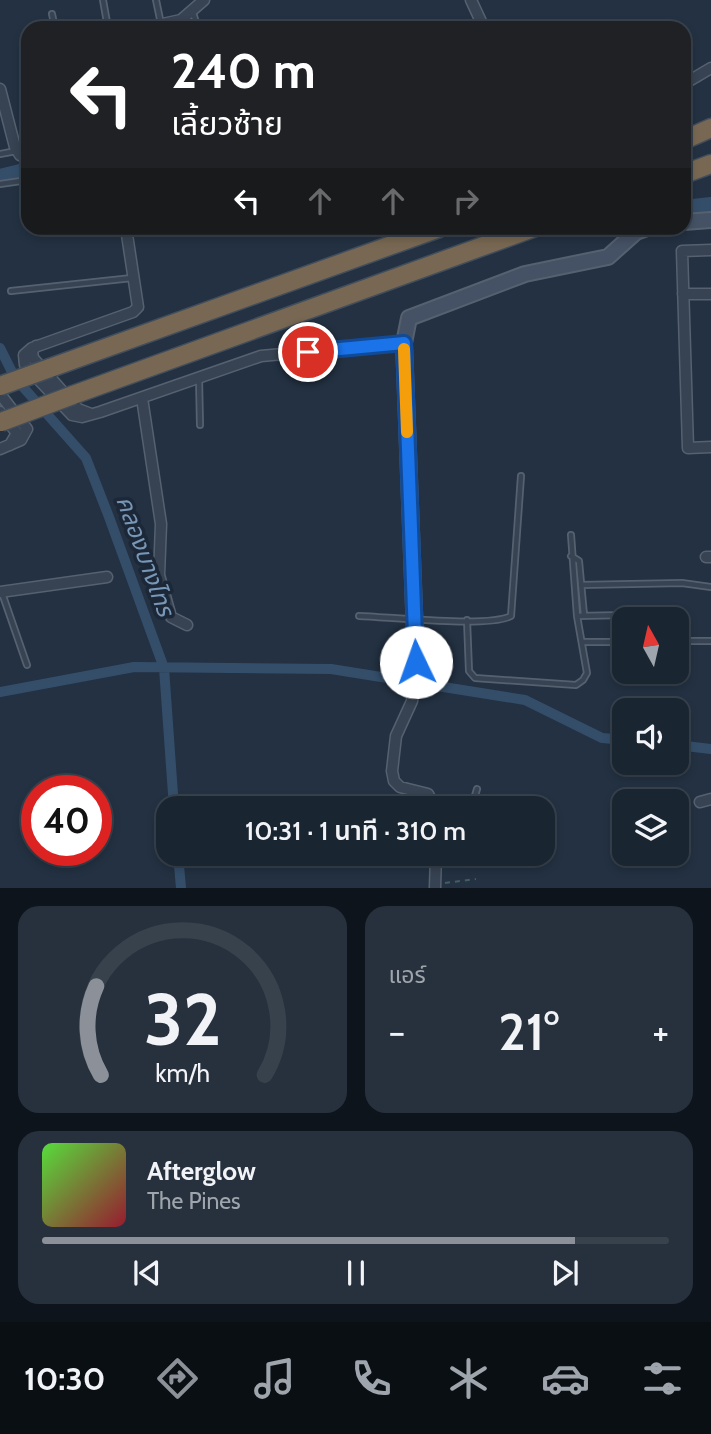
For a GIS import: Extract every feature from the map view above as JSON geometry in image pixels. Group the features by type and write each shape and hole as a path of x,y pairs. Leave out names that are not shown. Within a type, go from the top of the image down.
{"highway":[{"path":"691,137 711,129"},
{"path":"691,171 711,164"},
{"path":"0,386 419,235"},
{"path":"0,419 513,235"}],"street":[{"path":"177,21 193,13 204,0"},
{"path":"471,0 482,21"},
{"path":"691,80 711,68"},
{"path":"0,89 16,151 21,155"},
{"path":"691,221 711,220"},
{"path":"127,235 138,304 134,312 36,346 31,353 78,409 86,414 95,414 261,356 404,343"},
{"path":"429,796 400,787 394,781 392,771 396,737 412,701 416,662 404,328 409,318 418,313 525,274 608,257 633,235"},
{"path":"711,250 682,251 688,448 711,447"},
{"path":"683,294 711,294"},
{"path":"0,394 27,429 23,438 5,447"},
{"path":"142,398 161,524 159,575 171,617 187,625"},
{"path":"0,419 17,433 5,447"},
{"path":"0,591 107,577"},
{"path":"700,802 711,799"},
{"path":"435,886 436,866"}],"lane":[{"path":"103,0 107,21"},
{"path":"156,0 160,21"},
{"path":"193,13 196,21"},
{"path":"52,14 54,21"},
{"path":"0,154 16,151"},
{"path":"0,184 21,181"},
{"path":"11,291 135,278"},
{"path":"199,377 200,425"},
{"path":"359,616 505,619 513,611 521,476"},
{"path":"467,620 469,671 475,678 576,685 583,680 587,673 577,616 570,535"},
{"path":"571,556 579,561 584,615"},
{"path":"581,585 682,583 711,587"},
{"path":"0,591 27,665"},
{"path":"577,616 612,614"},
{"path":"690,642 711,641"},
{"path":"582,642 612,642"},
{"path":"475,796 478,789"}],"path":[{"path":"435,886 476,879"}],"waterway":[{"path":"0,177 21,172"},
{"path":"691,207 711,205"},
{"name":"คลองบางไทร","path":"0,348 15,378 86,458 109,517 164,668 173,796"},
{"path":"0,692 134,667 331,669 525,700 602,738 612,739"},
{"path":"689,746 711,749"},
{"name":"คลองบางไทร","path":"179,866 181,888"}],"slow traffic":[{"path":"404,349 407,432"}],"route":[{"path":"308,352 404,343 416,662"}]}
